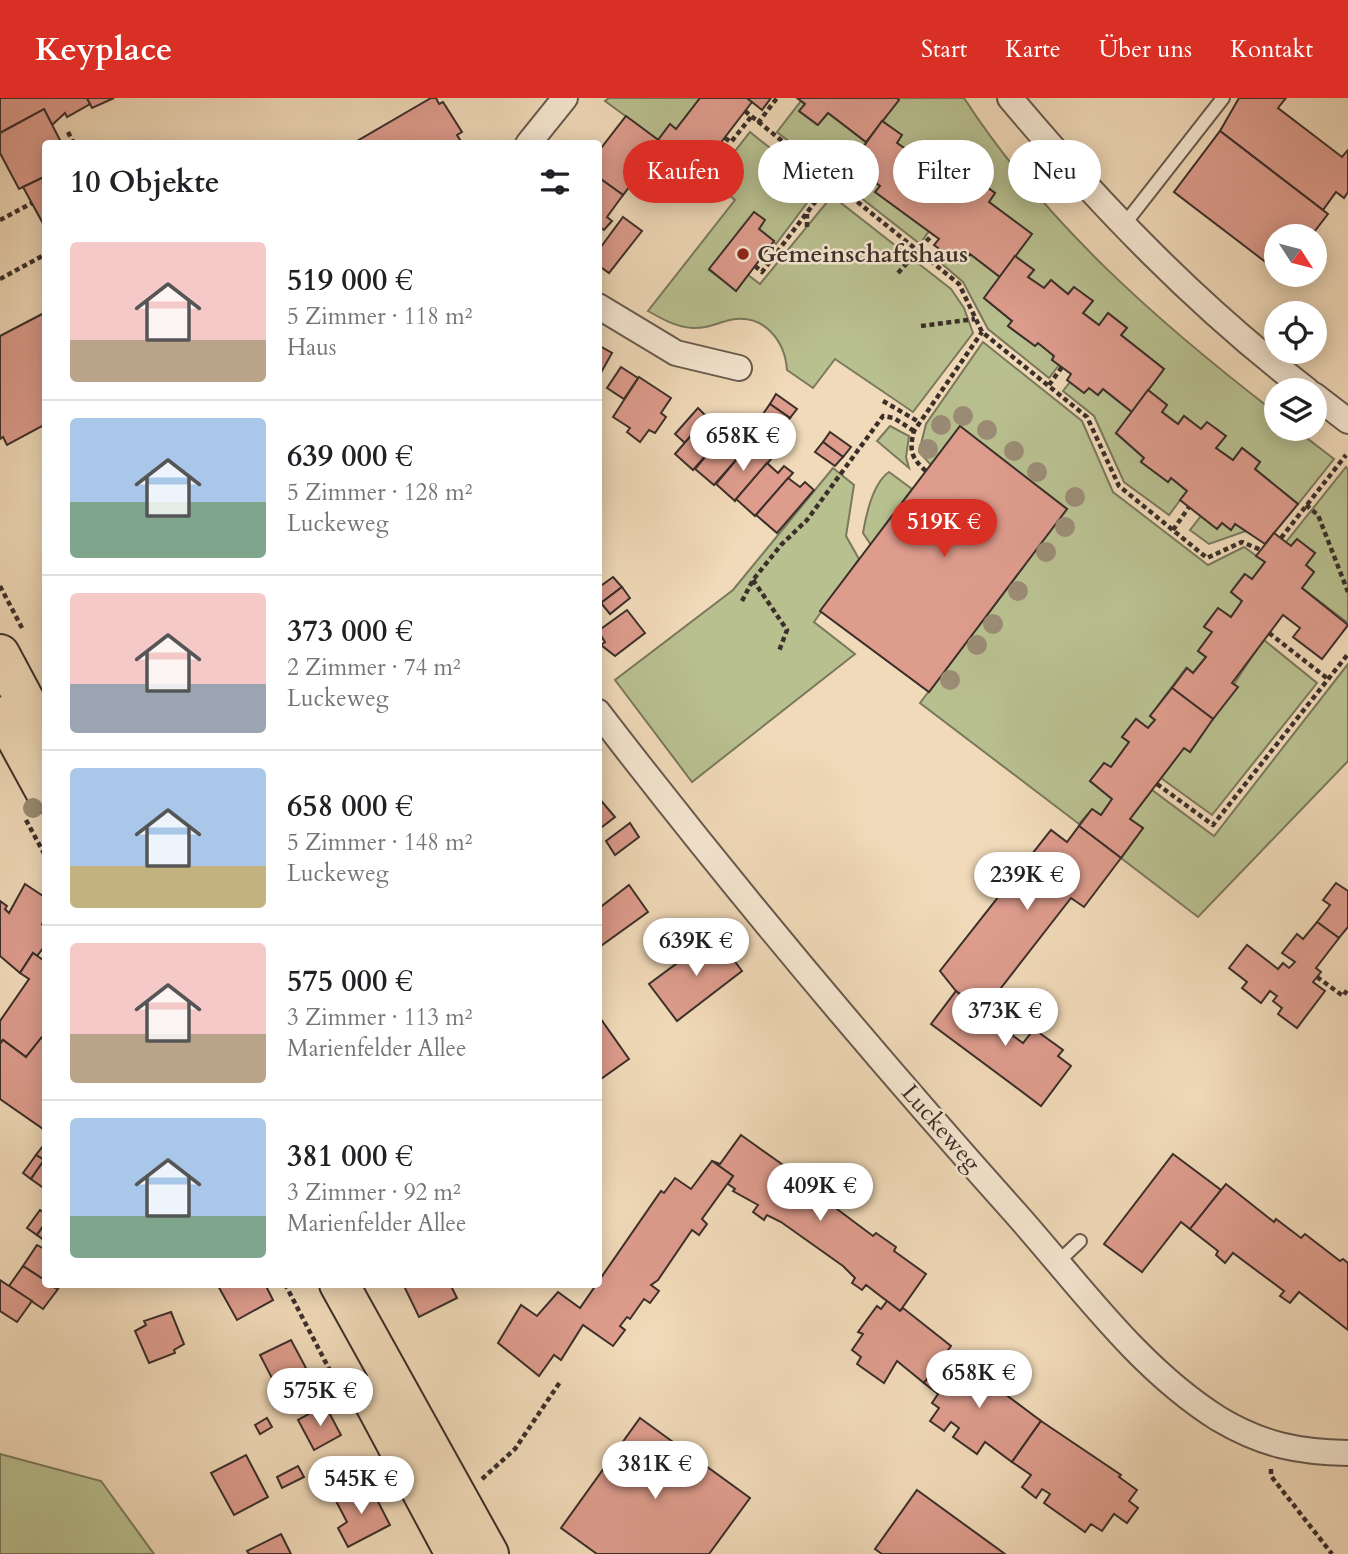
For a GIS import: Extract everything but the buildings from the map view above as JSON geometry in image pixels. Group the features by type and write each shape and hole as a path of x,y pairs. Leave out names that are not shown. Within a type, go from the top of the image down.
{"main road":[{"path":"0,654 42,733"},
{"path":"0,708 42,786"},
{"path":"314,1288 455,1554"},
{"path":"342,1288 489,1554"}],"street":[{"path":"531,140 565,98"},
{"path":"1010,98 1123,226 1233,331 1292,378"},
{"path":"602,308 676,353 739,368"},
{"path":"1327,406 1348,421"},
{"name":"Luckeweg","path":"602,717 733,884 943,1132 1137,1350 1168,1380 1219,1419 1261,1441 1304,1452 1348,1453"}],"lane":[{"path":"1123,226 1223,98"},
{"path":"1058,1262 1080,1241"}],"path":[{"path":"758,123 777,98"},
{"path":"745,111 779,140"},
{"path":"725,138 731,142 751,117"},
{"path":"68,132 72,140"},
{"path":"0,220 32,203"},
{"path":"755,266 764,274 814,203"},
{"path":"859,203 959,284 982,332 1087,417 1119,486 1207,558 1242,542 1261,550"},
{"path":"807,213 807,227"},
{"path":"898,273 933,234"},
{"path":"0,279 42,256"},
{"path":"921,326 975,319"},
{"path":"926,471 914,461 910,447 914,431 982,332"},
{"path":"1049,385 1062,367"},
{"path":"883,401 919,422"},
{"path":"742,601 753,580 780,545 807,520 883,416 894,418 914,431"},
{"path":"1281,538 1346,454"},
{"path":"1306,505 1318,515 1348,592"},
{"path":"1173,530 1189,507"},
{"path":"753,580 787,630 779,651"},
{"path":"1269,633 1328,679"},
{"path":"1157,784 1213,825 1348,654"},
{"path":"1317,977 1343,996 1348,989"},
{"path":"479,1482 494,1472 514,1449 560,1382"},
{"path":"1271,1468 1271,1476 1332,1554"}],"green space":[{"path":"609,98 700,98 676,129 670,125 658,140 605,101"},
{"path":"897,98 964,98 993,140 898,140 901,135 883,121"},
{"path":"801,101 805,104 800,112 817,125 828,113 863,140 787,140 777,132"},
{"path":"750,132 760,140 758,203 807,203 776,244 759,229 764,220 754,212 709,270 736,290 748,275 760,284 826,203 841,203 951,289 964,308 973,333 913,412 835,359 813,388 787,370 782,349 771,331 753,321 730,320 693,328 664,320 648,311 733,203 744,203 744,140"},
{"path":"994,141 1008,159 1008,203 1044,203 1106,269 1147,307 1264,404 1264,441 1311,441 1334,459 1298,504 1255,469 1260,462 1242,448 1233,460 1216,448 1225,436 1201,429 1184,416 1178,424 1162,412 1167,405 1148,390 1164,369 1121,335 1127,328 1109,314 1099,325 1083,313 1092,301 1074,287 1068,294 1051,281 1044,288 1028,277 1033,270 1015,256 1031,234 990,203 994,203"},
{"path":"879,194 929,231 920,244 868,203 879,203"},
{"path":"940,249 957,253 966,260 970,254 1000,277 984,298 1012,321 1008,326 1035,346 1038,343 1054,356 1052,360 1059,365 1049,378 988,329 963,282 934,257"},
{"path":"983,342 1082,421 1113,492 1208,565 1244,547 1265,562 1252,579 1244,574 1231,592 1242,601 1231,617 1218,608 1204,626 1212,632 1198,651 1206,657 1193,673 1186,668 1150,716 1155,720 1148,728 1136,719 1122,737 1129,742 1111,767 1104,763 1090,781 1112,799 1101,815 1092,809 1079,824 920,703 1067,509 960,427 931,465 919,452 926,424"},
{"path":"1070,382 1084,393 1089,388 1098,395 1103,389 1132,412 1116,433 1144,458 1141,461 1168,482 1171,478 1187,491 1169,515 1124,482 1094,416 1063,391"},
{"path":"890,426 909,436 906,457 909,468 877,441"},
{"path":"1346,467 1348,623 1302,588 1314,572 1306,565 1315,553 1297,539 1291,546 1286,542"},
{"path":"833,468 854,485 846,536 859,559 814,622 855,654 692,782 615,680 733,590"},
{"path":"889,472 912,489 871,545 863,533 866,517 875,491"},
{"path":"1201,516 1217,528 1222,523 1231,530 1235,524 1246,531 1209,544 1190,530"},
{"path":"1264,640 1317,683 1212,815 1161,778 1184,748 1190,752"},
{"path":"1348,664 1348,761 1198,917 1121,858 1143,828 1130,819 1152,790 1214,836"},
{"path":"0,1454 101,1481 154,1554 0,1554"}],"place":[{"name":"Gemeinschaftshaus","path":"743,254"}]}
